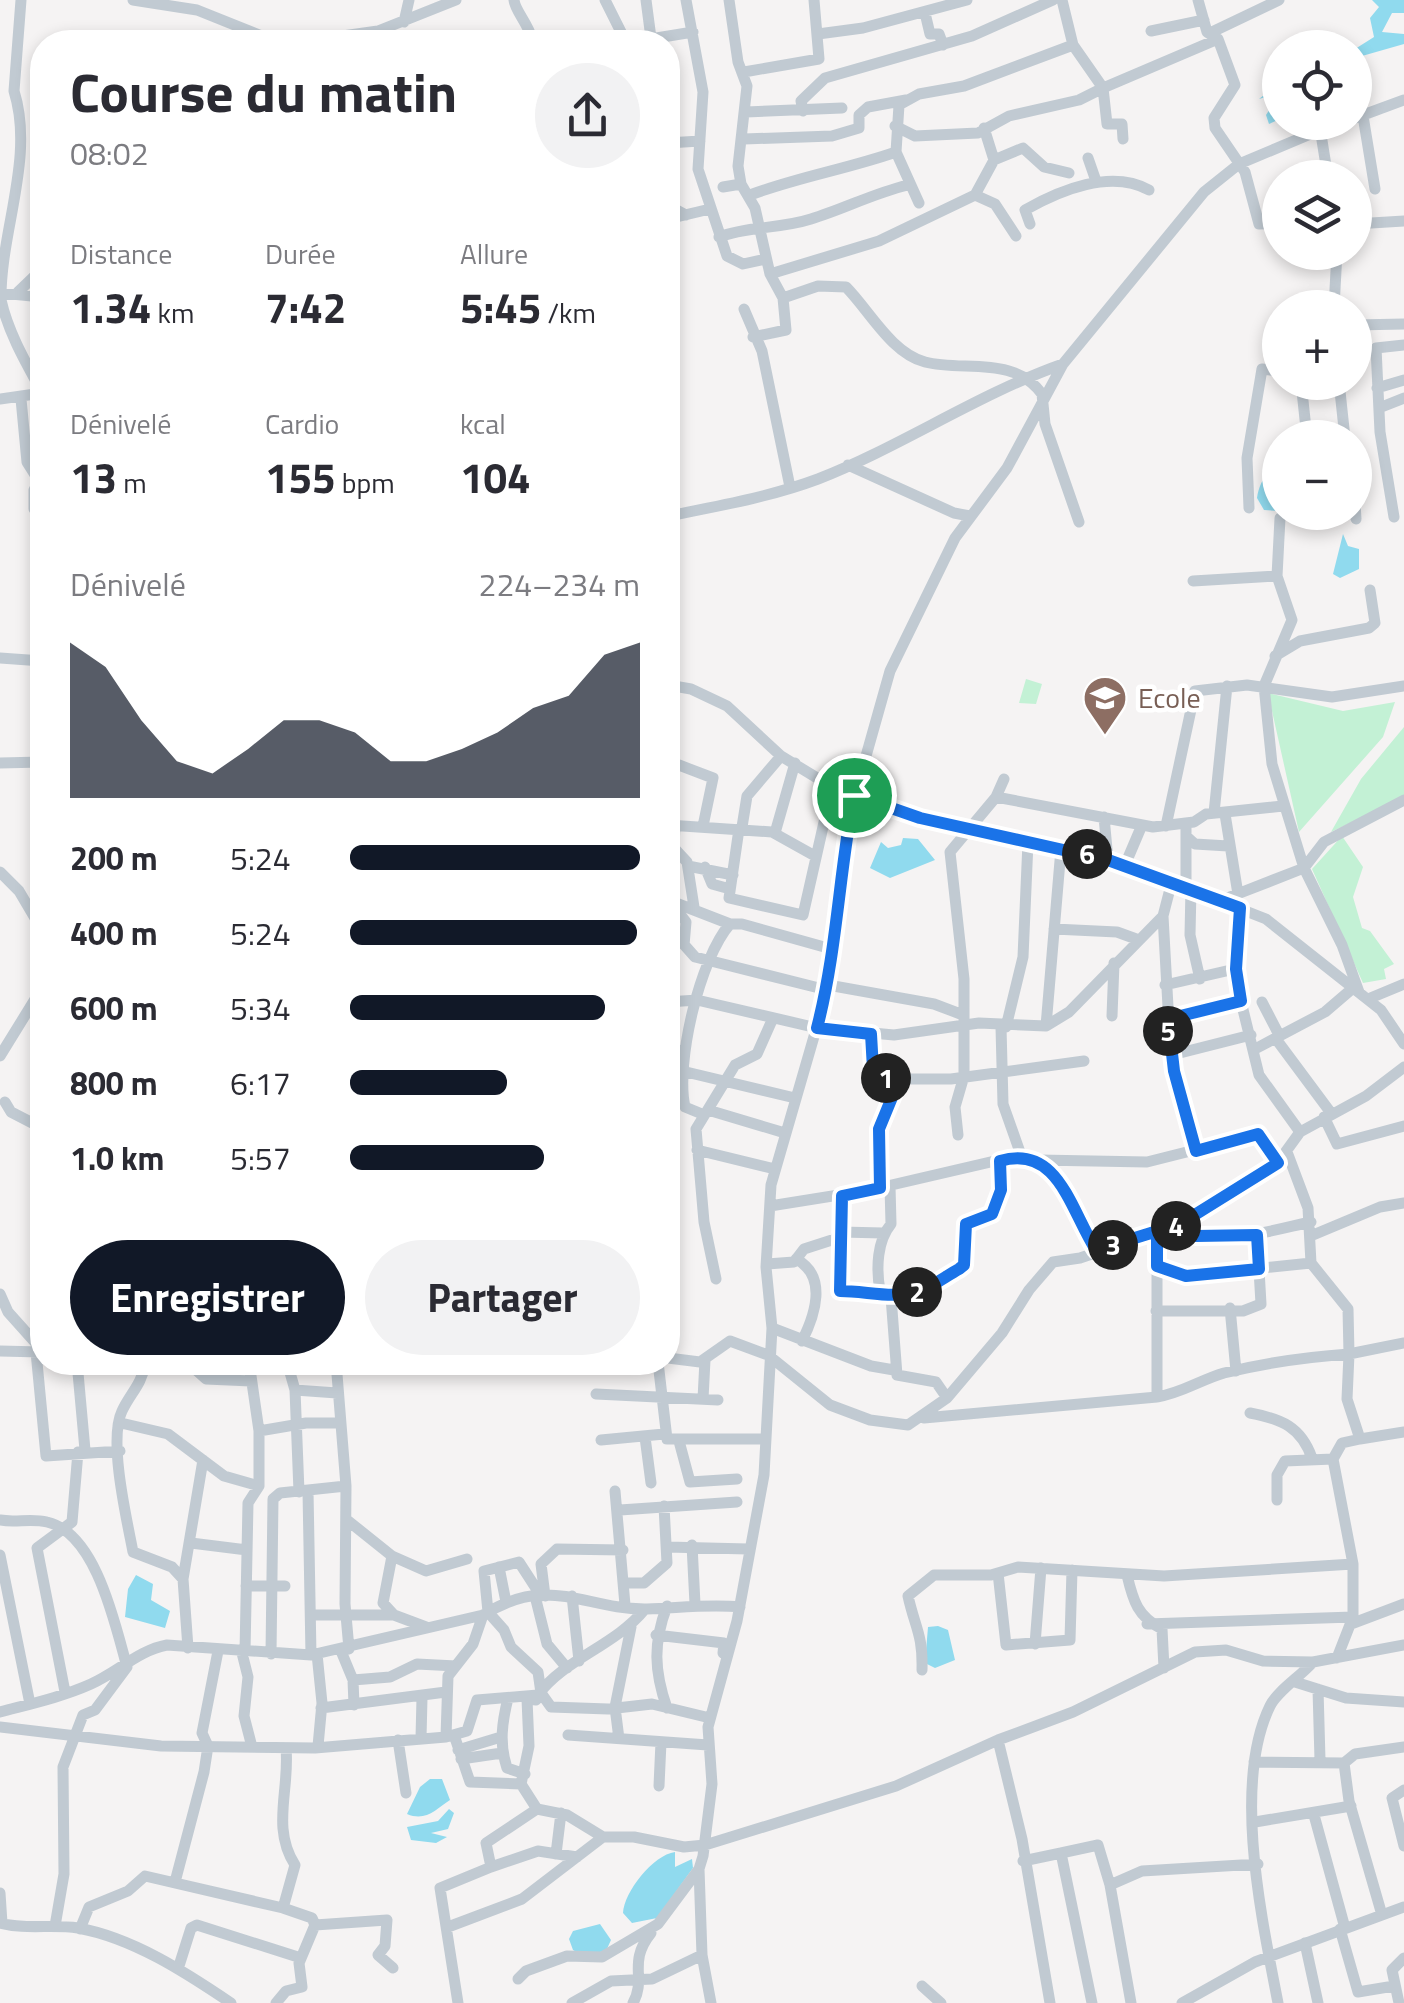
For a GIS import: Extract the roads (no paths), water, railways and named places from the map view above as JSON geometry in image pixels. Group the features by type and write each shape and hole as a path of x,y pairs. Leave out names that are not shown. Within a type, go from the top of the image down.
{"street":[{"path":"21,0 14,91 18,105 16,162 0,290 3,313 30,368"},
{"path":"133,0 197,10 243,30"},
{"path":"404,22 410,0"},
{"path":"378,30 456,0"},
{"path":"514,0 515,9 528,20 530,30"},
{"path":"605,0 622,30"},
{"path":"646,0 650,30"},
{"path":"686,0 703,92 698,169 710,210 727,256 736,262 766,259"},
{"path":"729,0 744,72 746,112 738,166 741,184 750,195 770,274 784,298 786,330 754,337"},
{"path":"814,0 818,59 825,78"},
{"path":"818,34 925,14 967,0"},
{"path":"792,138 801,101 825,78 943,45 1025,5 1053,0"},
{"path":"1062,0 1073,45 1103,88 1107,124 1122,124 1124,139"},
{"path":"1198,0 1234,85 1214,118 1214,128 1239,164 1254,226 1262,225"},
{"path":"1151,31 1218,33 1279,0"},
{"path":"925,14 930,34 939,34 943,45"},
{"path":"895,126 915,136 958,136 1009,116 1080,100 1210,31"},
{"path":"680,34 693,32"},
{"path":"744,139 832,136 860,128 859,115 868,106 964,86 1073,45"},
{"path":"744,72 818,59"},
{"path":"906,100 898,106 896,152 919,203"},
{"path":"1372,113 1403,102"},
{"path":"746,112 842,108"},
{"path":"984,128 994,160"},
{"path":"710,2003 702,1955 699,1869 712,1784 710,1718 740,1606 764,1475 772,1328 767,1264 770,1206 784,1134 827,987 854,795 880,692 946,555 1007,468 1064,364 1204,192 1239,164 1293,140"},
{"path":"1364,140 1375,189"},
{"path":"680,142 700,141"},
{"path":"770,274 879,241 974,195 994,160 1024,148 1044,166 1069,173"},
{"path":"750,195 783,183 848,170 896,152"},
{"path":"1088,158 1096,182"},
{"path":"1030,224 1025,210 1096,182 1116,179 1149,190"},
{"path":"723,186 741,184"},
{"path":"719,237 739,229 758,232 811,220 908,185"},
{"path":"974,195 995,204 1016,236"},
{"path":"680,216 710,210"},
{"path":"680,212 687,215"},
{"path":"1372,223 1404,221"},
{"path":"18,292 30,280"},
{"path":"784,298 818,286 846,287 894,343 924,362 961,362 1026,378 1044,400 1045,424 1080,522"},
{"path":"0,290 30,294"},
{"path":"744,309 762,352 790,487"},
{"path":"1372,325 1404,324"},
{"path":"1394,517 1379,408 1376,348 1404,346"},
{"path":"680,513 790,487 1064,364"},
{"path":"1249,508 1246,468 1262,369"},
{"path":"1377,388 1404,380"},
{"path":"0,399 30,396"},
{"path":"1379,408 1404,398"},
{"path":"21,399 30,465"},
{"path":"848,464 954,513 970,516"},
{"path":"1279,530 1277,576 1292,620 1264,686 1272,764 1304,868 1360,993"},
{"path":"1193,581 1277,576"},
{"path":"1274,656 1300,641 1370,628 1376,623 1370,590"},
{"path":"0,658 30,659"},
{"path":"1228,686 1219,813 1238,894"},
{"path":"1166,826 1195,691 1264,686 1332,697 1404,686"},
{"path":"680,687 727,706 780,756 832,787 970,831 1125,865 1240,908 1285,932 1360,993 1403,1036"},
{"path":"780,756 747,796 731,900 803,916 832,787"},
{"path":"0,763 30,762"},
{"path":"774,833 795,764"},
{"path":"680,765 713,778 703,826"},
{"path":"958,1135 955,1107 964,1076 964,979 950,857 952,847 996,797 1004,779"},
{"path":"996,797 1186,829 1219,813 1283,806"},
{"path":"1222,900 1304,868 1324,842 1404,800"},
{"path":"1104,817 1108,860"},
{"path":"1125,865 1142,824"},
{"path":"680,825 774,833 815,856"},
{"path":"1186,829 1195,844 1228,846"},
{"path":"1186,829 1190,935 1200,979"},
{"path":"1022,1155 1004,1104 1003,1068 1004,1027 1023,957 1028,842"},
{"path":"1046,1026 1061,849"},
{"path":"680,856 688,866 694,907"},
{"path":"688,866 706,867 712,884 732,882"},
{"path":"0,872 30,911"},
{"path":"1172,881 1163,916 1168,1019 1172,1055 1196,1151"},
{"path":"680,903 730,924 834,950"},
{"path":"1240,908 1236,969 1258,1075 1300,1132"},
{"path":"680,914 686,922 684,945"},
{"path":"680,942 695,956 827,987 934,1004 963,1020 1004,1027 1046,1026 1068,1012 1163,916"},
{"path":"730,924 711,959 684,1053 685,1107 784,1134"},
{"path":"1054,929 1116,932 1139,940"},
{"path":"1112,1016 1114,964"},
{"path":"1165,984 1236,969"},
{"path":"1255,1049 1360,993 1404,984"},
{"path":"680,1001 698,1000 817,1028 871,1034 908,1036 963,1020"},
{"path":"1168,1019 1241,1001"},
{"path":"1262,1002 1276,1039 1328,1115 1337,1144 1404,1126"},
{"path":"0,1056 30,1007"},
{"path":"716,1279 696,1129 735,1065 757,1054 773,1018"},
{"path":"871,1034 873,1069 880,1079 930,1080 1084,1061"},
{"path":"1172,1055 1251,1035"},
{"path":"680,1051 684,1053"},
{"path":"680,1363 705,1360 730,1340 768,1355 830,1405 870,1420 908,1425 924,1418 947,1398 1002,1333 1053,1262 1180,1224 1278,1163 1300,1132 1366,1096 1404,1067"},
{"path":"682,1071 795,1098"},
{"path":"894,1370 885,1294 877,1275 883,1233 892,1224 879,1129 900,1078"},
{"path":"4,1102 11,1112 30,1122"},
{"path":"770,1206 842,1196 1022,1155 1040,1160 1134,1164 1258,1134 1278,1163"},
{"path":"697,1150 775,1169"},
{"path":"1287,1152 1312,1228 1311,1263 1348,1309 1346,1398 1360,1439"},
{"path":"1040,1160 1052,1172 1096,1250"},
{"path":"842,1196 840,1291 917,1292 964,1265 965,1227 992,1214 1001,1190 1000,1161"},
{"path":"1180,1224 1196,1236 1257,1235 1312,1228 1404,1203"},
{"path":"796,1259 804,1248 830,1243 840,1234 883,1233"},
{"path":"1157,1233 1157,1397"},
{"path":"1156,1311 1252,1310 1261,1304 1257,1235"},
{"path":"767,1264 796,1259 807,1265 816,1286 816,1315 802,1341"},
{"path":"1157,1266 1186,1276 1311,1263"},
{"path":"0,1294 8,1312 30,1339"},
{"path":"1230,1308 1236,1371"},
{"path":"772,1328 871,1366 894,1370 902,1377 936,1382 947,1398"},
{"path":"924,1418 1157,1397 1191,1390 1236,1371 1299,1357 1348,1354 1404,1344"},
{"path":"0,1351 30,1351"},
{"path":"704,1398 705,1360"},
{"path":"41,1375 44,1452 49,1458 81,1451 120,1451"},
{"path":"65,1692 37,1548 65,1528 76,1503 81,1451 78,1375"},
{"path":"143,1375 122,1410 120,1423 120,1482 133,1552 172,1567 183,1578"},
{"path":"201,1375 206,1379 251,1381"},
{"path":"250,1375 259,1431 258,1488 248,1503 244,1653 248,1677 244,1716 252,1747"},
{"path":"290,1375 322,1708 318,1746"},
{"path":"336,1375 346,1486 345,1650 354,1680 354,1705"},
{"path":"659,1375 664,1434"},
{"path":"294,1390 337,1393"},
{"path":"596,1394 718,1400"},
{"path":"1250,1413 1293,1427 1306,1439 1312,1458"},
{"path":"120,1423 168,1434 224,1476 236,1477 276,1496 346,1486"},
{"path":"259,1431 338,1423"},
{"path":"1337,1658 1352,1620 1353,1564 1333,1458 1342,1443 1404,1432"},
{"path":"601,1440 664,1434 679,1441 764,1438"},
{"path":"645,1437 651,1483"},
{"path":"679,1441 690,1482 737,1478"},
{"path":"236,1477 259,1455"},
{"path":"1277,1500 1277,1475 1285,1461 1333,1458"},
{"path":"188,1648 183,1578 203,1460"},
{"path":"615,1490 620,1510 625,1605"},
{"path":"271,1654 278,1586 276,1496"},
{"path":"620,1510 737,1502"},
{"path":"625,1583 644,1583 664,1567 664,1506"},
{"path":"0,1520 46,1522 65,1528 93,1566 127,1667"},
{"path":"347,1520 392,1556 434,1572 467,1559"},
{"path":"191,1543 247,1550"},
{"path":"692,1545 695,1604"},
{"path":"667,1547 748,1549"},
{"path":"566,1668 548,1644 540,1596 542,1564 557,1550 622,1550"},
{"path":"0,1555 30,1704"},
{"path":"392,1556 383,1603 394,1614 428,1628"},
{"path":"523,1779 470,1782 450,1736 446,1692 486,1614 484,1571 518,1562 540,1596"},
{"path":"922,1670 922,1631 912,1617 910,1592 934,1575 998,1573 1007,1568 1128,1574 1267,1572 1353,1564"},
{"path":"499,1566 506,1602"},
{"path":"1035,1644 1042,1568"},
{"path":"998,1573 1006,1645 1035,1644 1072,1636 1072,1570"},
{"path":"1128,1574 1133,1602 1148,1624 1162,1629 1164,1668"},
{"path":"246,1586 278,1586"},
{"path":"56,1926 64,1874 63,1767 83,1715 95,1710 127,1667 150,1648 314,1655 486,1614 506,1602 540,1596 572,1596 645,1609 695,1604 740,1606"},
{"path":"572,1596 579,1661"},
{"path":"1148,1624 1352,1620 1404,1604"},
{"path":"666,1606 656,1635 656,1670 666,1708"},
{"path":"544,1697 544,1682 631,1627 645,1609"},
{"path":"312,1614 394,1614"},
{"path":"486,1614 504,1630 510,1647 538,1672 544,1697 551,1706 666,1708 710,1718"},
{"path":"619,1740 615,1707 631,1627"},
{"path":"656,1635 724,1643 719,1682"},
{"path":"492,1867 486,1844 537,1809 562,1813 604,1837 634,1836 684,1848 704,1846 896,1786 998,1740 1074,1712 1195,1652 1226,1650 1263,1662 1313,1662 1404,1644"},
{"path":"174,1882 208,1746 202,1733 218,1651"},
{"path":"1278,2003 1268,1957 1258,1864 1254,1762 1271,1702 1313,1662"},
{"path":"354,1680 390,1678 416,1664 456,1666"},
{"path":"0,1712 127,1667"},
{"path":"1295,1682 1346,1698 1404,1702"},
{"path":"1318,1690 1320,1760"},
{"path":"322,1708 446,1692"},
{"path":"0,1727 76,1738 286,1748 450,1736 466,1730 474,1702 544,1697"},
{"path":"523,1779 530,1746 527,1699 544,1697"},
{"path":"421,1738 422,1698"},
{"path":"508,1698 502,1753 507,1768 523,1779 537,1809"},
{"path":"568,1735 708,1745"},
{"path":"459,1754 501,1737"},
{"path":"398,1740 406,1793"},
{"path":"998,1740 1022,1840 1050,2003"},
{"path":"660,1786 662,1742"},
{"path":"1254,1762 1344,1763 1355,1754 1404,1747"},
{"path":"283,1908 295,1865 281,1835 286,1748"},
{"path":"459,1754 502,1753"},
{"path":"1344,1763 1351,1806 1382,1915"},
{"path":"1404,1790 1392,1798 1404,1846"},
{"path":"1255,1822 1351,1806"},
{"path":"556,1854 562,1813"},
{"path":"1314,1814 1358,1992 1394,1986"},
{"path":"448,1928 522,1899 604,1837"},
{"path":"1023,1862 1098,1845 1110,1886 1131,2003"},
{"path":"458,2003 448,1928 438,1896 440,1888 538,1851 577,1856"},
{"path":"1061,1853 1092,2003"},
{"path":"1110,1886 1142,1871 1258,1864"},
{"path":"633,2003 638,1952 699,1869"},
{"path":"80,1928 89,1907 128,1892 145,1876 312,1918 315,1925 300,1958 302,1987 286,1992 276,2003"},
{"path":"0,1893 1,1923 80,1928 124,1941 231,2003"},
{"path":"1190,2002 1268,1957 1404,1907"},
{"path":"315,1925 387,1920 385,1946 378,1955 393,1968"},
{"path":"518,1979 526,1971 567,1956 602,1957 658,1924"},
{"path":"178,1969 194,1925 300,1958"},
{"path":"1305,1942 1318,2003"},
{"path":"572,2003 610,1981 652,1979 702,1955"},
{"path":"1399,2003 1392,1970 1404,1958"},
{"path":"922,1986 941,2003"},
{"path":"206,2003 212,1990"}],"water":[{"path":"1372,0 1404,0 1404,13 1392,13 1382,32 1404,34 1404,44 1372,53 1370,18 1379,7"},
{"path":"1262,483 1262,507 1257,498"},
{"path":"1343,534 1348,546 1359,549 1359,569 1340,578 1333,574"},
{"path":"903,838 918,839 935,860 890,878 870,868 881,842 888,848 901,845"},
{"path":"136,1575 153,1584 151,1600 170,1611 165,1628 125,1617 128,1589"},
{"path":"928,1627 948,1630 955,1660 935,1668 925,1663"},
{"path":"430,1779 442,1779 450,1800 425,1815 407,1814 420,1787"},
{"path":"449,1809 454,1813 448,1829 431,1833 447,1837 436,1843 411,1840 407,1827 438,1821"},
{"path":"675,1852 675,1867 692,1859 693,1868 657,1918 632,1923 623,1913 634,1885 649,1867"},
{"path":"600,1924 611,1940 606,1951 582,1955 573,1950 569,1939 573,1931"}],"place":[{"name":"Ecole","path":"1105,736"}]}
